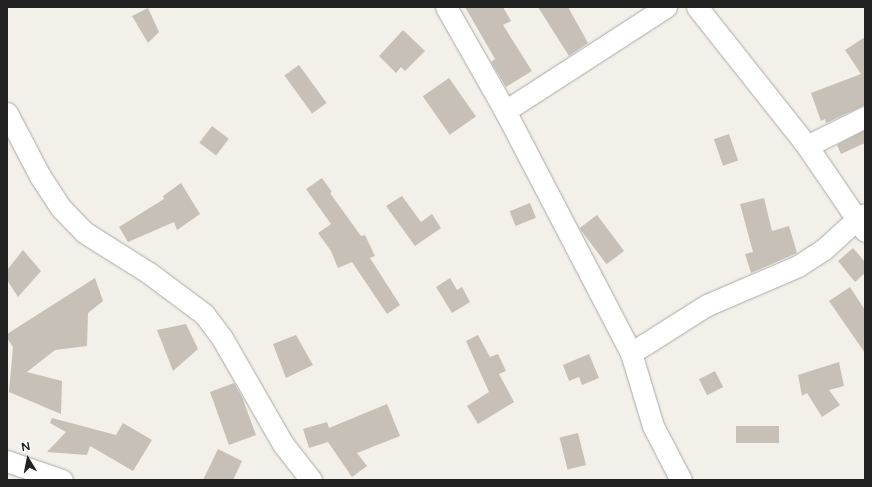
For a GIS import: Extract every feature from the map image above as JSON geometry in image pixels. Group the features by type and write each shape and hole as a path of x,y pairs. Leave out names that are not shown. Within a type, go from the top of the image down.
{"street":[{"path":"446,7 505,111 631,353 653,426 681,480"},
{"path":"505,111 666,7"},
{"path":"631,353 707,305 798,266 823,250 862,221 807,146 697,7"},
{"path":"7,113 40,176 61,208 84,232 149,272 204,314 222,338 283,444 311,480"},
{"path":"807,146 865,117"},
{"path":"7,461 49,478"}],"building":[{"path":"465,7 503,7 511,21 503,25 532,71 506,87 491,62 495,59"},
{"path":"538,7 568,7 588,43 569,56"},
{"path":"148,8 159,32 148,43 132,16"},
{"path":"403,30 425,51 405,71 401,67 396,73 379,56"},
{"path":"865,37 865,105 826,123 825,119 821,121 811,93 861,74 845,50"},
{"path":"299,65 327,103 312,114 284,76"},
{"path":"449,78 476,117 450,135 423,96"},
{"path":"212,126 229,139 216,155 199,143"},
{"path":"865,130 865,143 841,154 837,145"},
{"path":"729,134 738,160 723,166 714,139"},
{"path":"322,178 332,192 330,193 361,236 365,235 375,256 370,258 400,305 387,314 352,262 338,268 331,251 318,233 331,224 306,189"},
{"path":"181,183 200,214 177,230 174,222 128,242 119,227 164,199 163,196"},
{"path":"402,196 421,222 432,214 441,228 415,246 386,206"},
{"path":"764,198 772,231 789,226 797,253 751,273 745,254 753,252 740,204"},
{"path":"530,203 536,218 516,226 510,211"},
{"path":"597,215 624,251 607,264 579,228"},
{"path":"853,248 865,262 865,273 855,282 838,261"},
{"path":"23,250 41,271 18,297 7,280 7,270"},
{"path":"95,278 103,301 88,313 87,346 55,350 27,372 62,381 61,414 9,392 13,347 7,338 7,334"},
{"path":"450,278 457,290 462,287 470,302 452,313 436,287"},
{"path":"850,287 865,310 865,353 829,301"},
{"path":"186,324 198,349 173,371 157,330"},
{"path":"296,335 313,365 286,378 273,344"},
{"path":"478,335 490,357 498,354 506,371 499,374 514,402 478,424 467,406 489,392 466,341"},
{"path":"589,354 599,378 582,385 579,377 569,381 563,365"},
{"path":"839,362 844,386 829,390 840,405 822,417 807,393 802,396 798,375"},
{"path":"715,371 723,387 707,395 699,379"},
{"path":"234,383 242,397 256,435 229,445 210,392"},
{"path":"387,404 400,436 357,453 367,466 352,477 328,442 309,448 303,429 327,422 329,428"},
{"path":"52,418 116,435 123,423 152,440 133,471 90,446 87,455 47,452 66,432 50,423"},
{"path":"736,426 779,426 779,443 736,443"},
{"path":"578,433 586,465 568,470 560,438"},
{"path":"218,449 242,461 233,480 203,480"}]}
